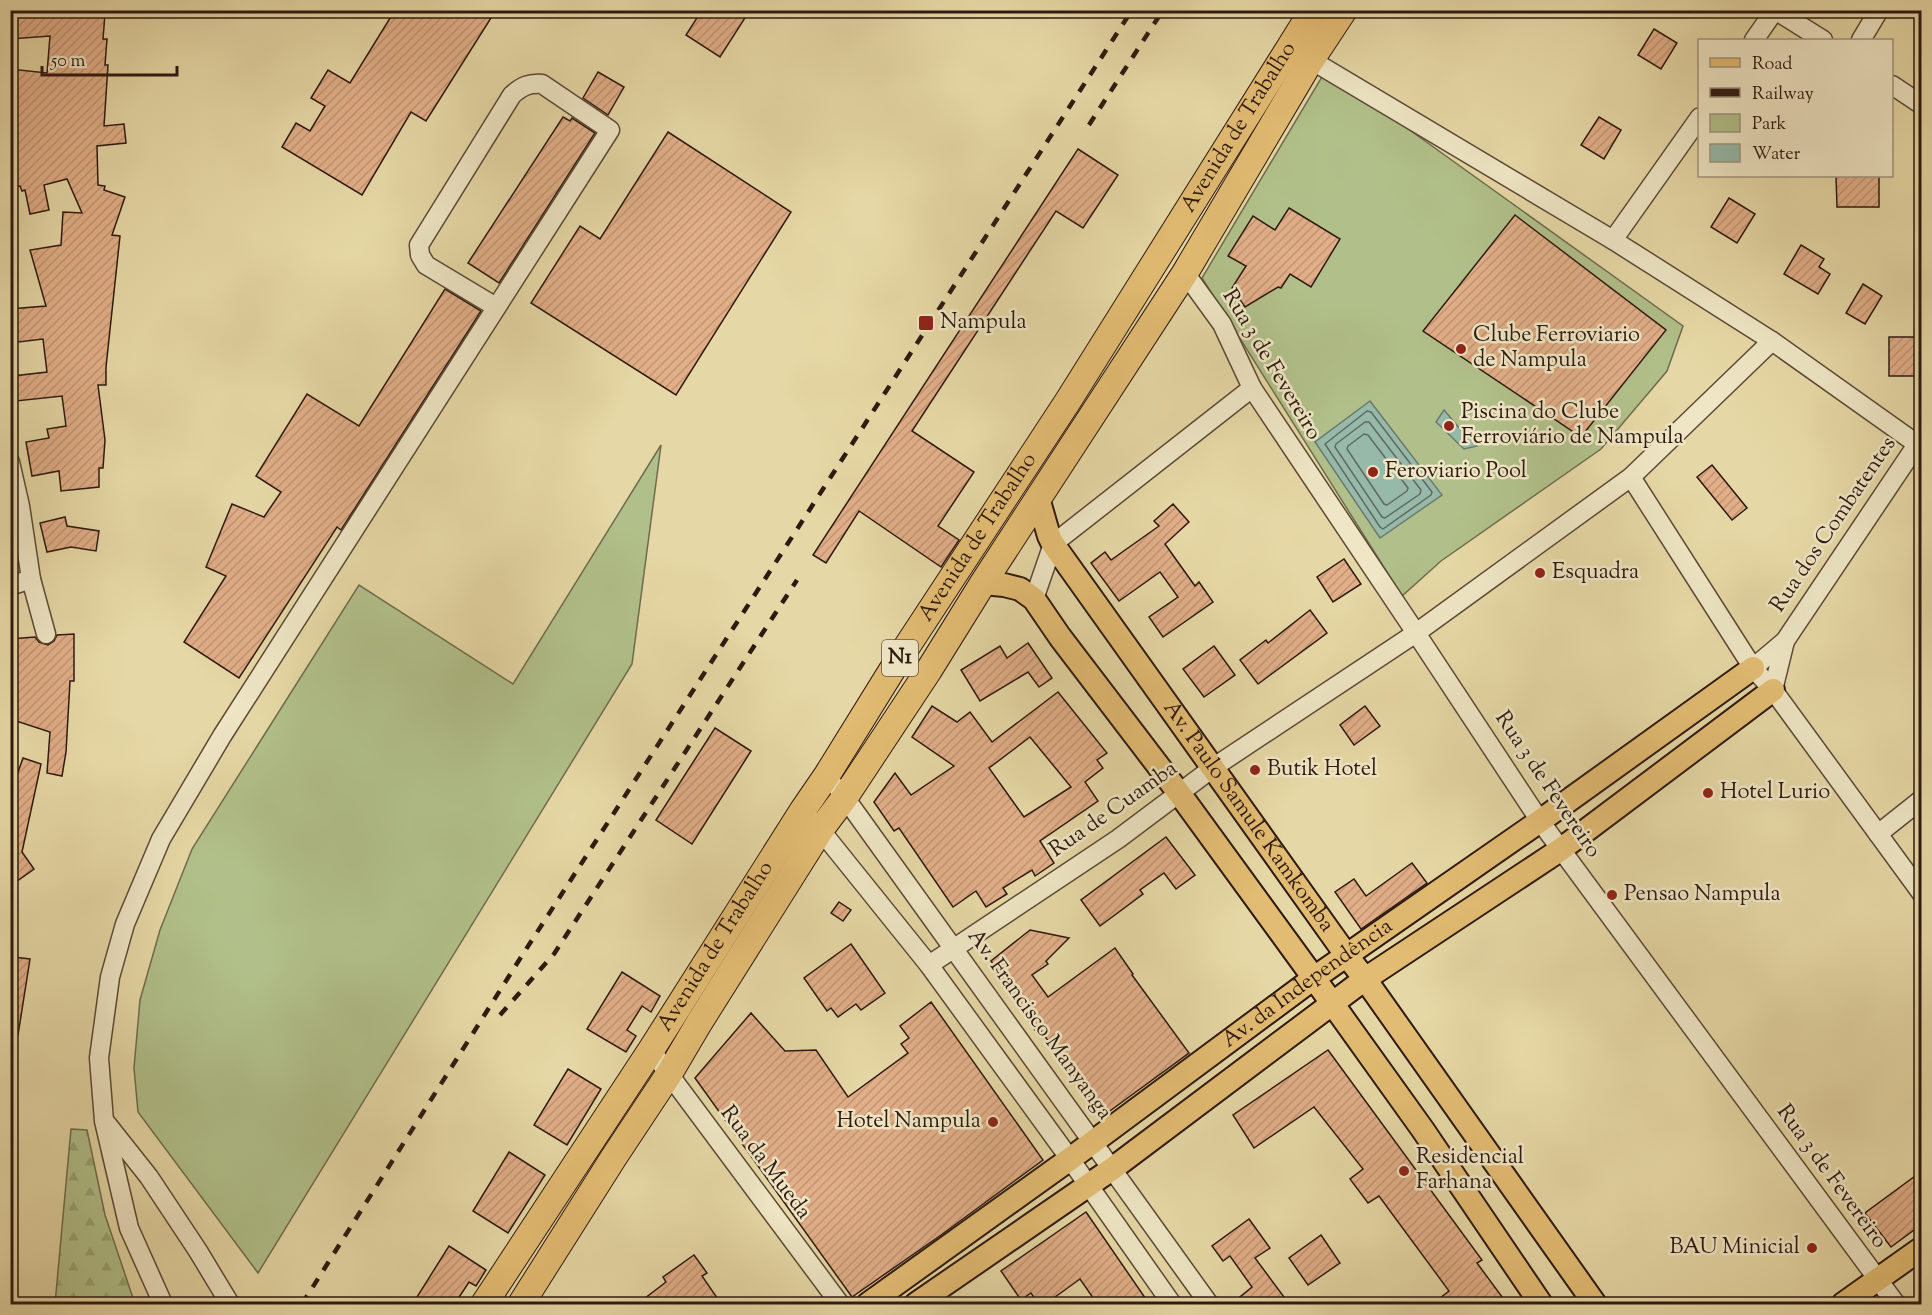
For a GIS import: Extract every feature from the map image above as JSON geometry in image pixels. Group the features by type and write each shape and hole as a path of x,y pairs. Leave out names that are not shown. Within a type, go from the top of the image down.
{"highway":[{"name":"Avenida de Trabalho","path":"484,1305 651,1050 902,654 1068,401 1313,10"},
{"name":"Avenida de Trabalho","path":"525,1303 614,1157 669,1074 821,829 845,797 929,670 1185,273 1311,60 1344,10"},
{"path":"1107,337 1132,353"},
{"path":"902,654 929,670"}],"main road":[{"name":"Av. Paulo Samule Kamkomba","path":"1038,498 1053,544 1595,1305"},
{"name":"Av. Paulo Samule Kamkomba","path":"983,583 1020,589 1034,599 1332,1002 1423,1130 1541,1305"},
{"name":"Av. da Independência","path":"868,1305 1314,978 1540,821 1753,668"},
{"name":"Av. da Independência","path":"916,1305 1112,1169 1332,1002 1560,850 1773,690"},
{"path":"1843,1305 1922,1248"}],"street":[{"path":"1755,39 1775,10 1821,39"},
{"path":"1862,39 1879,10"},
{"path":"1289,47 1613,240 1772,341 1919,440"},
{"path":"163,1305 129,1228 104,1120 99,1058 110,977 125,924 161,839 222,736 610,130 542,84 531,83 521,87 512,95 419,245 420,255 426,265 496,307"},
{"path":"1893,86 1922,105"},
{"path":"1613,240 1698,120"},
{"name":"Rua 3 de Fevereiro","path":"1185,273 1222,324 1252,388 1540,821 1896,1305"},
{"name":"Rua de Cuamba","path":"929,966 1118,839 1214,767 1416,633 1631,477 1772,341"},
{"path":"1034,599 1053,544 1252,388"},
{"name":"Rua dos Combatentes","path":"1785,641 1919,440"},
{"path":"10,462 20,506 31,579 46,634"},
{"path":"1631,477 1753,668 1773,690 1922,894"},
{"path":"10,586 31,579"},
{"path":"1753,668 1785,641"},
{"path":"1773,690 1785,641"},
{"name":"Av. Francisco Manyanga","path":"827,775 954,948 1209,1305"},
{"path":"1878,834 1922,799"},
{"path":"803,810 821,829 929,966 1070,1159 1172,1305"},
{"name":"Rua da Mueda","path":"651,1050 840,1305"},
{"path":"104,1120 149,1177 198,1251 230,1305"},
{"path":"505,1272 525,1303"}],"green space":[{"name":"Clube Ferroviario de Nampula","path":"1326,70 1683,326 1667,371 1601,449 1441,561 1402,596 1202,278"},
{"path":"661,445 632,664 258,1273 138,1112 134,1068 140,1000 160,930 192,849 359,585 513,684"},
{"path":"71,1129 87,1130 105,1215 135,1304 55,1304"}],"water":[{"path":"1370,401 1442,495 1380,538 1315,442"},
{"name":"Piscina do Clube Ferroviário de Nampula","path":"1444,410 1461,430 1476,436 1477,446 1464,449 1436,422"}],"building":[{"path":"10,10 105,14 103,39 107,39 105,65 108,65 104,126 124,124 126,143 97,146 98,185 105,186 104,190 125,197 112,235 120,236 106,385 98,385 105,440 103,468 99,468 99,487 61,491 59,471 32,476 26,442 49,438 47,429 66,426 62,396 16,401 13,376 47,372 43,339 10,343 10,309 46,306 30,250 61,245 63,212 82,213 67,179 44,185 49,210 30,214 25,190 22,191 20,186 10,188 10,69 47,73 50,36 10,39"},
{"path":"395,10 496,10 426,121 411,112 362,195 282,147 296,123 310,131 325,106 311,98 328,70 350,83"},
{"path":"702,10 750,10 720,57 686,35"},
{"path":"1654,29 1677,43 1661,69 1638,55"},
{"path":"598,72 624,87 608,115 583,98"},
{"path":"563,117 570,121 572,118 595,133 499,283 468,263"},
{"path":"1599,117 1621,130 1604,159 1581,145"},
{"path":"668,132 791,212 676,395 531,303 580,226 600,239"},
{"path":"1078,149 1118,175 1083,228 1056,211 912,431 974,472 938,526 959,540 941,567 859,511 826,563 813,555"},
{"path":"1836,177 1879,177 1879,207 1837,207"},
{"path":"1729,198 1755,214 1737,243 1711,227"},
{"path":"1289,208 1340,239 1311,287 1290,274 1281,288 1278,287 1245,307 1232,288 1246,266 1228,256 1253,216 1275,230"},
{"path":"1515,215 1666,330 1581,437 1423,331"},
{"path":"1801,245 1824,259 1819,267 1830,274 1818,294 1784,274"},
{"path":"1863,284 1882,296 1865,324 1846,313"},
{"path":"445,289 481,311 341,530 337,527 239,678 184,642 226,576 206,567 232,504 264,517 281,492 256,476 307,394 359,426"},
{"path":"1889,337 1922,337 1922,376 1889,376"},
{"path":"1712,465 1747,508 1732,520 1697,477"},
{"path":"1173,504 1189,522 1165,544 1195,586 1199,582 1213,602 1163,637 1149,617 1178,597 1160,572 1119,601 1091,563 1105,552 1111,560 1159,526 1154,521"},
{"path":"65,517 67,526 99,531 96,551 71,547 47,552 40,523"},
{"path":"1344,559 1361,584 1333,602 1317,577"},
{"path":"1310,610 1327,633 1258,684 1240,660 1266,640 1268,643"},
{"path":"74,634 74,681 70,681 66,752 62,776 47,773 50,732 10,719 10,691 14,662 10,662 10,639 35,637 39,642 48,645 57,635"},
{"path":"1028,643 1052,678 1039,687 1028,672 980,701 961,670 1000,646 1007,658"},
{"path":"1214,646 1235,675 1204,697 1183,669"},
{"path":"1058,692 1107,753 1097,760 1103,768 1085,782 1098,801 1040,841 1054,863 1035,876 1032,870 1003,888 1007,894 986,907 976,891 953,907 899,828 894,831 874,802 895,773 911,795 954,766 912,737 932,706 957,722 970,712 992,742","holes":["1030,737 1071,787 1024,817 989,768"]},
{"path":"1365,706 1380,726 1354,745 1340,725"},
{"path":"715,728 751,751 692,844 656,820"},
{"path":"23,758 41,764 22,852 34,869 10,886 10,795"},
{"path":"1166,837 1195,875 1176,889 1164,873 1140,890 1143,894 1100,926 1081,900"},
{"path":"1412,863 1427,883 1361,929 1335,892 1354,879 1366,896"},
{"path":"839,902 851,910 843,921 831,913"},
{"path":"1030,930 1069,938 1046,961 1048,964 1032,975 1048,997 1115,948 1189,1053 1103,1116 1041,1031 1037,1033 991,961"},
{"path":"851,944 885,993 861,1010 856,1004 838,1017 831,1008 827,1011 804,978"},
{"path":"13,957 30,959 18,1035 10,1034 10,976"},
{"path":"622,972 660,996 651,1012 642,1006 627,1030 636,1036 626,1052 587,1029"},
{"path":"931,1002 1043,1160 852,1297 695,1078 751,1013 785,1051 816,1050 848,1097 908,1053 901,1044 909,1038 900,1026"},
{"path":"1328,1050 1482,1260 1477,1263 1508,1305 1431,1305 1449,1291 1379,1196 1368,1203 1350,1179 1363,1169 1314,1107 1254,1148 1233,1115"},
{"path":"568,1069 601,1089 567,1145 534,1125"},
{"path":"509,1152 545,1175 508,1233 473,1211"},
{"path":"1922,1171 1922,1224 1891,1247 1865,1213"},
{"path":"1086,1212 1150,1305 1098,1305 1080,1279 1044,1305 1039,1305 1031,1293 1021,1300 1001,1271"},
{"path":"1249,1219 1270,1248 1255,1258 1290,1305 1230,1305 1252,1287 1230,1256 1223,1261 1212,1246"},
{"path":"1321,1235 1340,1263 1308,1285 1289,1258"},
{"path":"449,1246 486,1270 476,1286 469,1282 454,1305 412,1305"},
{"path":"694,1255 707,1273 702,1276 722,1305 636,1305 666,1282 663,1277"}],"railway":[{"path":"302,1304 523,954 1132,10"},
{"path":"1089,125 1163,10"},
{"path":"500,1015 554,954 797,580"}],"place":[{"name":"Nampula","path":"926,323"},
{"name":"Clube Ferroviario de Nampula","path":"1461,349"},
{"name":"Piscina do Clube Ferroviário de Nampula","path":"1449,426"},
{"name":"Feroviario Pool","path":"1373,472"},
{"name":"Esquadra","path":"1540,573"},
{"name":"Butik Hotel","path":"1255,770"},
{"name":"Hotel Lurio","path":"1708,793"},
{"name":"Pensao Nampula","path":"1612,895"},
{"name":"Hotel Nampula","path":"993,1122"},
{"name":"Residencial Farhana","path":"1404,1171"},
{"name":"BAU Minicial","path":"1812,1248"}]}
